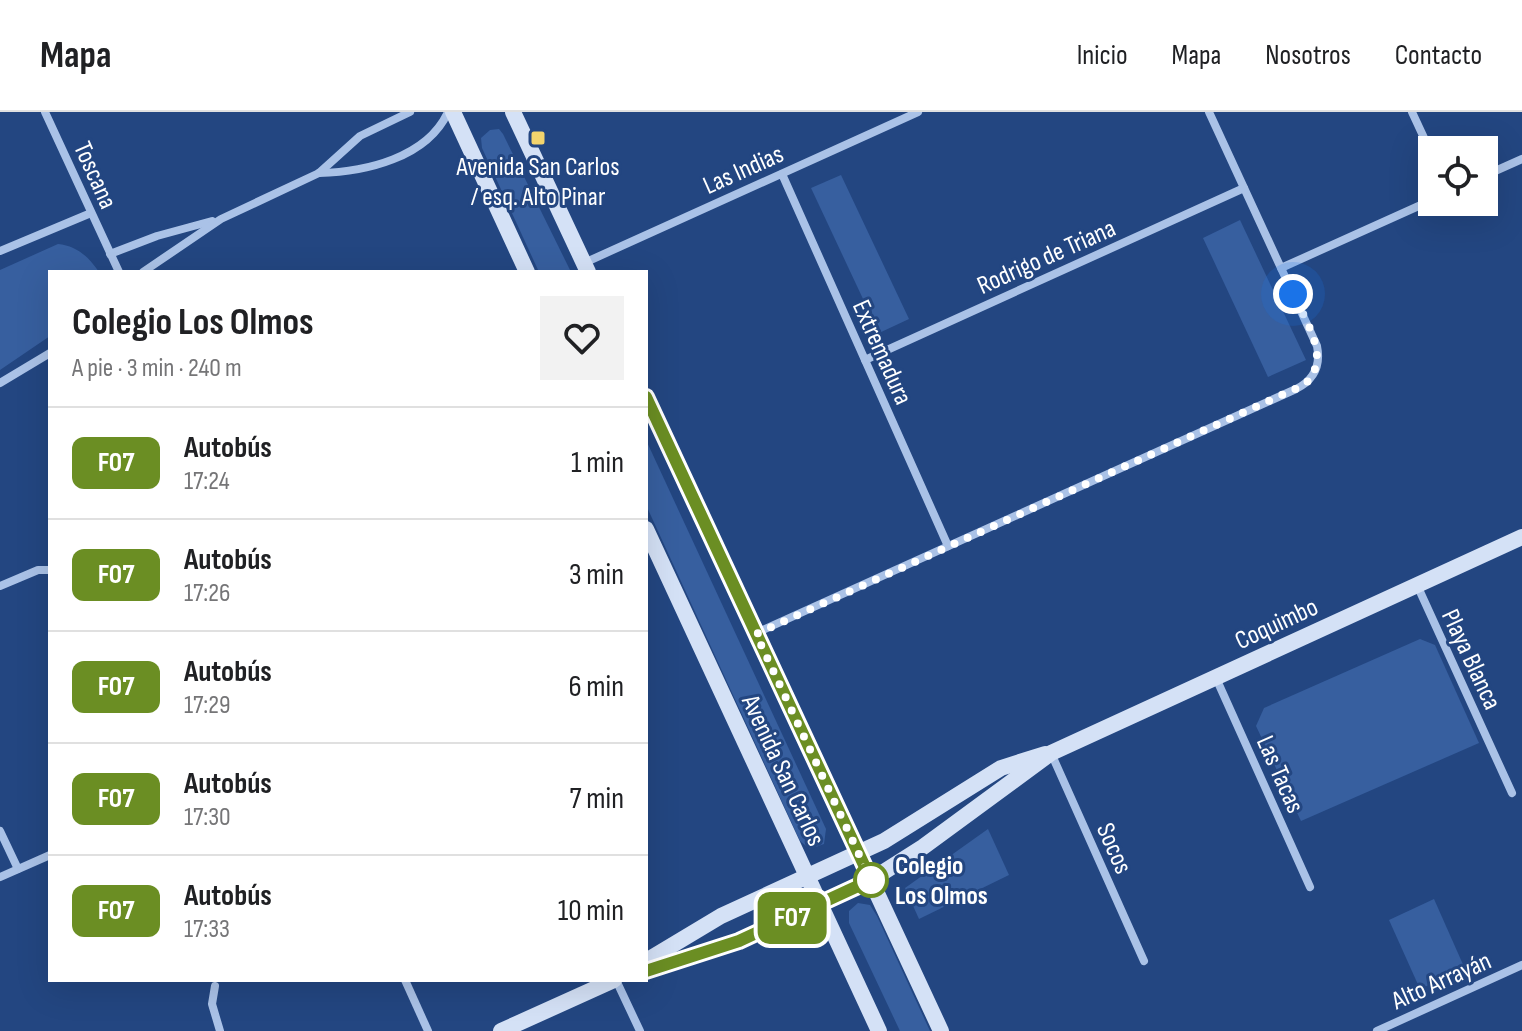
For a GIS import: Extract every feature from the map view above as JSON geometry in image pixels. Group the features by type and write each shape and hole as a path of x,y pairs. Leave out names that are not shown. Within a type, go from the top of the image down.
{"main road":[{"path":"450,112 526,270"},
{"path":"513,112 586,268"},
{"name":"Avenida San Carlos","path":"648,401 941,1031"},
{"name":"Avenida San Carlos","path":"648,533 879,1031"},
{"name":"Coquimbo","path":"648,960 721,916 858,854 984,776 1019,761 1051,753 1522,537"},
{"name":"Coquimbo","path":"648,970 739,941 871,880 923,847 1051,753"},
{"path":"501,1031 611,982"}],"street":[{"name":"Toscana","path":"45,112 118,270"},
{"path":"146,270 221,219 319,173 360,136 410,112"},
{"path":"319,173 356,170 392,159 425,142 450,112"},
{"name":"Las Indias","path":"586,268 918,112"},
{"path":"756,634 1296,389 1317,370 1317,346 1209,112"},
{"path":"1412,112 1423,136"},
{"path":"1498,170 1522,159"},
{"name":"Extremadura","path":"782,174 948,546"},
{"name":"Rodrigo de Triana","path":"865,360 1244,188"},
{"path":"1281,268 1418,206"},
{"path":"0,251 91,213"},
{"path":"110,254 157,236 221,219"},
{"path":"0,383 48,354"},
{"path":"0,586 38,570 48,570"},
{"name":"Playa Blanca","path":"1417,585 1512,793"},
{"name":"Las Tacas","path":"1215,677 1310,887"},
{"name":"Socos","path":"1051,753 1144,961"},
{"path":"0,831 18,869"},
{"path":"0,877 48,856"},
{"name":"Alto Arrayán","path":"1377,1031 1522,965"},
{"path":"406,982 428,1031"},
{"path":"616,982 640,1031"},
{"path":"215,986 212,1004 220,1031"}],"shaded area":[{"path":"499,129 503,134 570,270 538,270 482,148 481,138 490,130"},
{"path":"841,175 909,319 879,333 811,188"},
{"path":"1240,220 1306,360 1268,377 1203,238"},
{"path":"58,244 82,253 97,270 48,270 48,337 0,370 0,270"},
{"path":"648,444 826,829 824,844 810,849 800,841 648,509"},
{"path":"1420,639 1435,645 1479,743 1301,821 1256,726 1264,708"},
{"path":"988,829 1009,875 919,919 905,888"},
{"path":"1434,899 1465,969 1420,989 1389,920"},
{"path":"858,903 870,905 877,916 930,1031 900,1031 849,923 849,911"}],"bus line":[{"name":"F07","path":"648,401 871,880 739,941 648,970"}],"place":[{"name":"Avenida San Carlos / esq. Alto Pinar","path":"538,138"},
{"name":"Colegio Los Olmos","path":"871,880"}],"route":[{"path":"871,880 756,634 1304,385 1317,370 1318,354 1293,294"}]}
